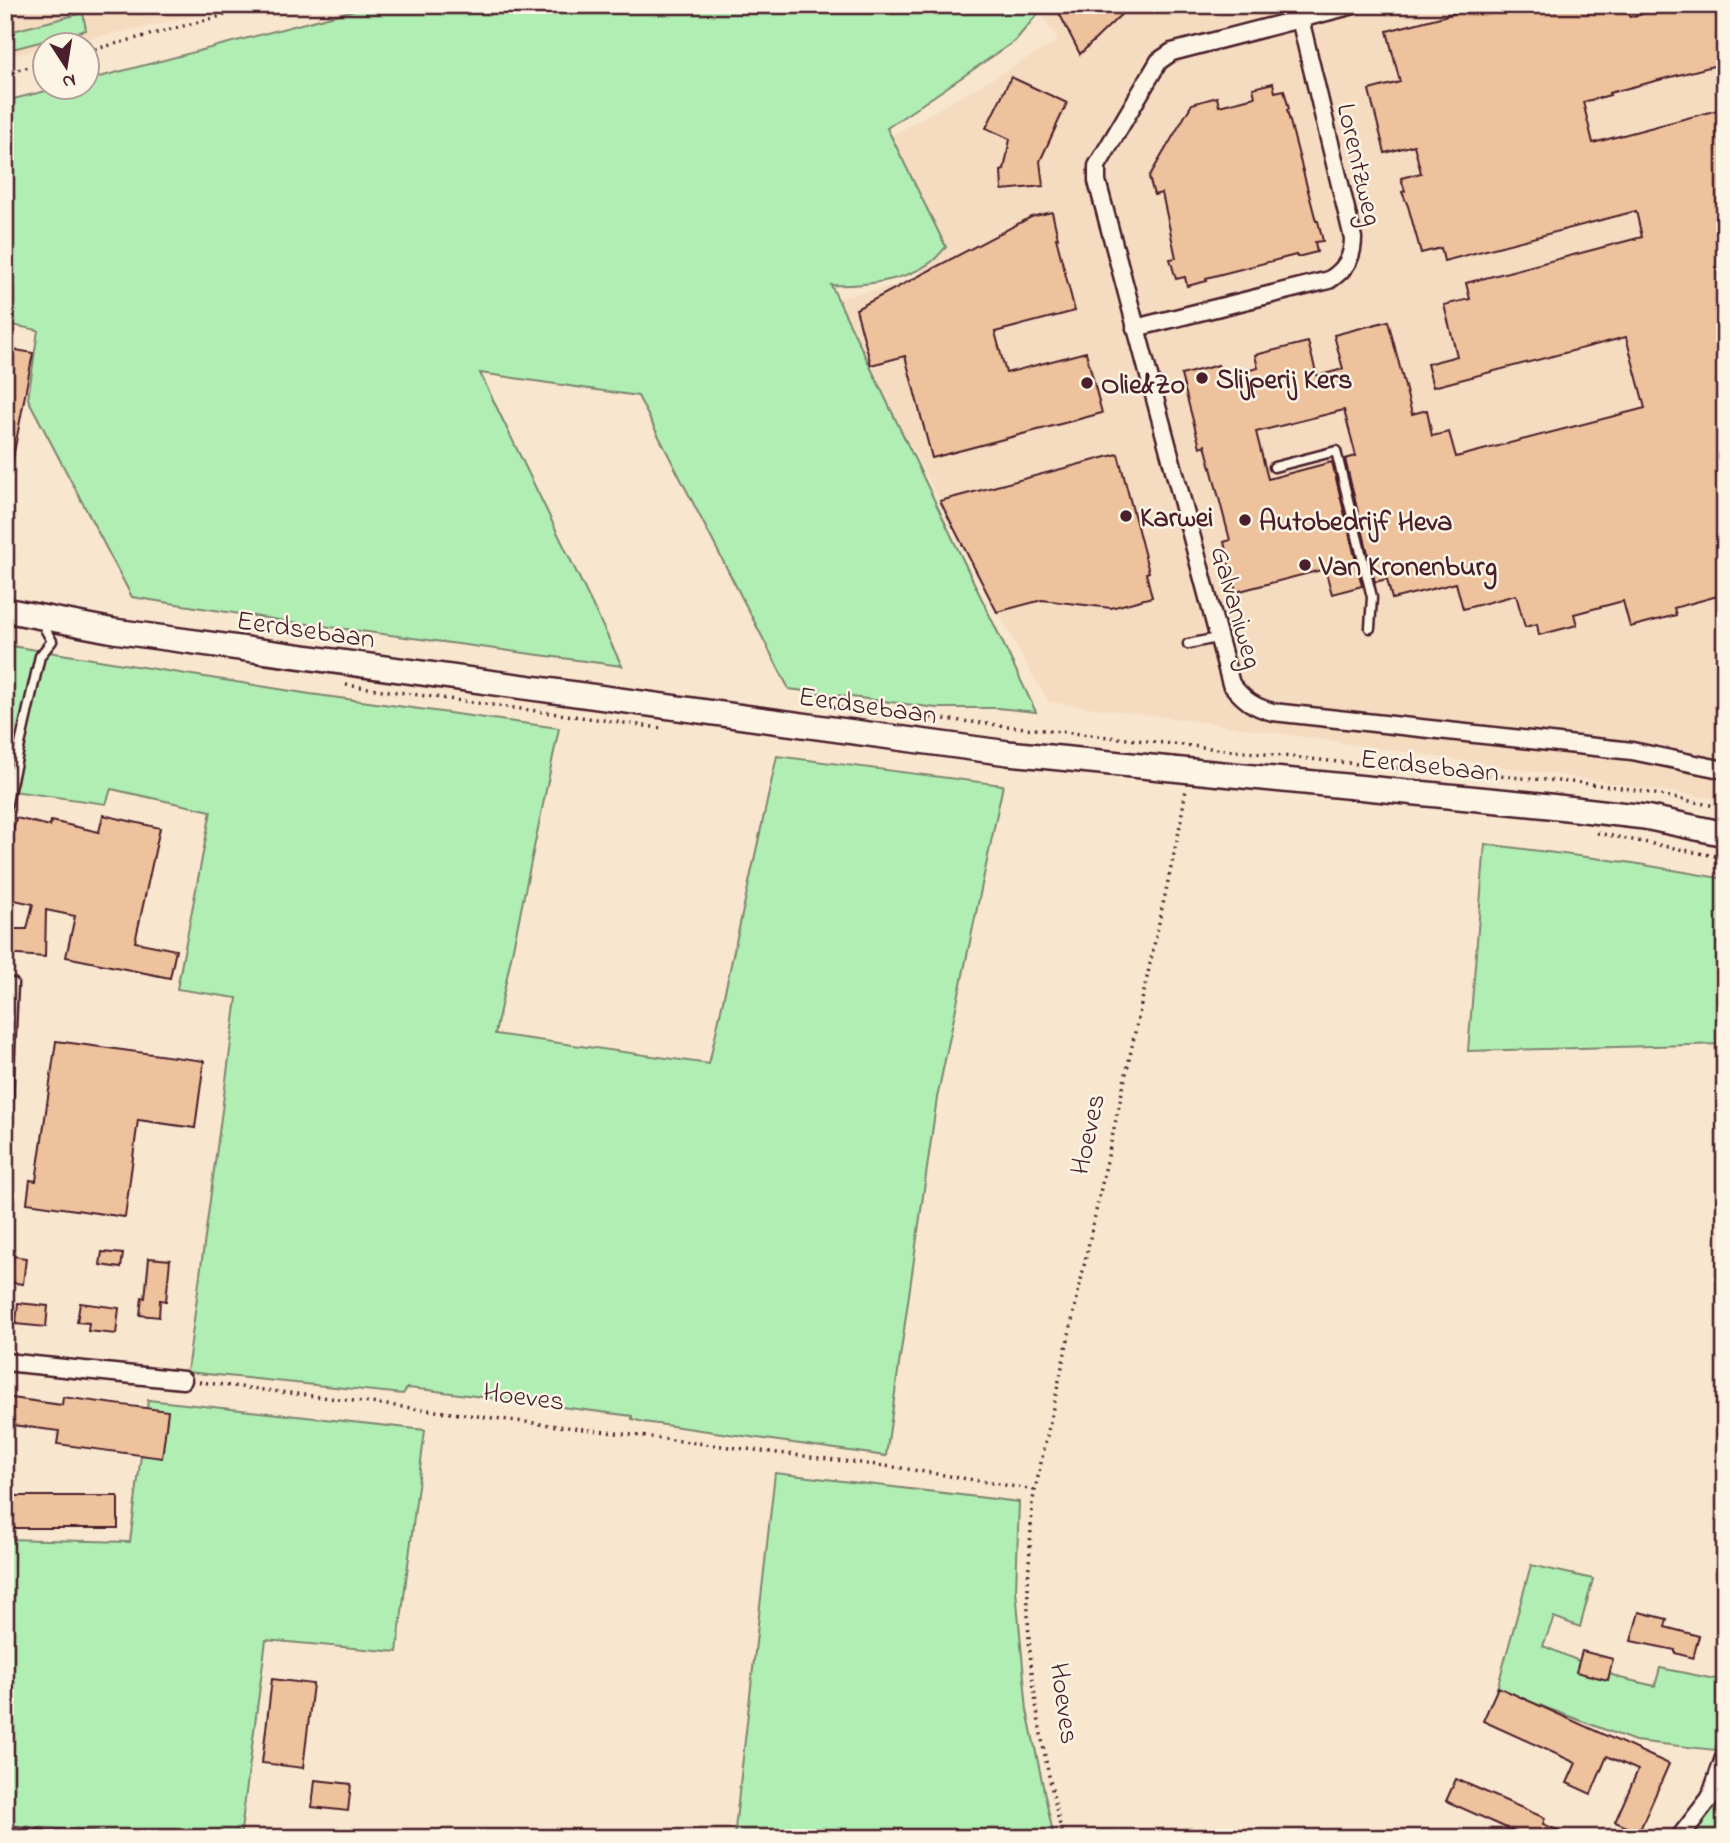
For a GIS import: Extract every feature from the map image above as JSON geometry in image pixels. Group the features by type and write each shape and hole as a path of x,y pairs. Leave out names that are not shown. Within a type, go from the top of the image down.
{"main road":[{"name":"Eerdsebaan","path":"5,610 114,631 994,751 1539,805 1644,817 1725,834"}],"street":[{"name":"Galvaniweg","path":"1354,5 1172,52 1159,61 1097,166 1097,181 1135,328 1231,684 1242,698 1254,707 1273,712 1632,751 1725,770"},
{"name":"Lorentzweg","path":"1135,328 1329,280 1339,274 1349,262 1353,238 1300,19"},
{"path":"5,1362 183,1380"},
{"path":"1679,1838 1710,1798 1725,1755"},
{"path":"5,1835 39,1838"}],"lane":[{"path":"1274,467 1336,451 1373,597 1370,628"},
{"path":"5,811 40,656 52,640 45,629 47,618"},
{"path":"1188,644 1217,638"},
{"path":"5,1167 13,983"}],"path":[{"path":"102,47 263,5"},
{"path":"5,73 32,66"},
{"name":"Eerdsebaan","path":"829,707 1366,765 1582,783 1630,789 1725,808"},
{"name":"Hoeves","path":"1063,1838 1037,1699 1028,1616 1032,1504 1186,789"},
{"name":"Hoeves","path":"183,1380 901,1468 1035,1490"}],"shaded area":[{"path":"5,5 247,5 102,36 102,32 32,32 32,52 5,57"},
{"path":"1036,5 1725,5 1725,800 1203,722 1049,702 1028,668 833,299 922,280 891,136 1058,41"}],"green space":[{"path":"373,5 1036,5 1040,11 1015,41 887,128 946,247 930,263 908,275 856,285 831,285 1036,712 998,708 937,708 789,689 638,396 480,373 622,666 285,621 132,597 28,399 38,330 6,324 13,125 5,125 5,101 32,94 32,102 102,102 102,76"},
{"path":"83,13 86,30 32,32 32,44 5,51 5,33"},
{"path":"5,645 310,694 559,728 495,1034 709,1064 777,756 1003,785 937,1098 886,1456 643,1422 632,1419 632,1416 428,1390 407,1388 403,1394 187,1372 237,998 177,989 211,811 111,789 106,804 5,790"},
{"path":"1485,844 1633,863 1725,879 1725,1044 1468,1051"},
{"path":"148,1400 425,1430 397,1652 266,1640 240,1838 190,1838 5,1825 5,1539 130,1542"},
{"path":"775,1473 1019,1502 1016,1590 1027,1710 1054,1838 734,1838"},
{"path":"1531,1565 1593,1579 1580,1627 1554,1617 1543,1646 1620,1678 1655,1686 1660,1668 1725,1681 1725,1701 1715,1750 1635,1741 1507,1693 1496,1692"},
{"path":"1725,1773 1725,1838 1687,1838"}],"building":[{"path":"1055,5 1131,5 1080,54"},
{"path":"1486,5 1627,5 1630,17 1676,5 1700,5 1703,14 1725,8 1725,63 1583,102 1593,143 1725,108 1725,594 1674,608 1676,615 1630,627 1623,601 1574,614 1577,625 1539,635 1537,624 1525,627 1516,595 1463,609 1456,583 1392,599 1387,579 1375,582 1345,459 1356,456 1344,410 1256,432 1268,479 1332,462 1362,586 1332,594 1325,569 1236,592 1224,542 1230,540 1205,445 1200,447 1181,375 1218,365 1222,377 1258,368 1255,355 1308,342 1317,376 1343,369 1334,335 1388,321 1412,414 1427,410 1432,436 1449,432 1456,457 1645,408 1626,337 1433,387 1427,364 1457,356 1444,305 1470,299 1466,283 1642,237 1636,211 1444,261 1441,248 1421,253 1402,192 1405,191 1401,178 1421,173 1414,145 1385,153 1369,90 1400,82 1387,31"},
{"path":"1011,77 1067,103 1040,161 1043,186 1002,190 1001,171 1004,170 1010,139 986,128"},
{"path":"1273,83 1275,92 1284,90 1323,241 1315,242 1317,252 1206,278 1207,281 1187,286 1185,277 1176,279 1170,259 1176,258 1162,193 1154,195 1149,177 1192,104 1217,97 1219,106 1255,97 1253,88"},
{"path":"1052,212 1075,311 995,332 1006,373 1086,352 1102,413 932,458 905,356 871,365 856,309 1031,217"},
{"path":"5,348 33,353 12,463 5,462"},
{"path":"1118,454 1149,572 1146,573 1152,597 1111,608 1042,600 997,612 940,501"},
{"path":"103,815 160,828 135,942 176,950 170,978 66,957 75,916 46,910 45,957 5,954 5,929 27,929 33,904 5,898 5,865 16,818 50,826 51,821 99,832"},
{"path":"56,1041 204,1061 195,1128 138,1120 125,1217 27,1203 30,1180 36,1181"},
{"path":"102,1252 123,1254 121,1268 100,1265"},
{"path":"13,1256 26,1258 23,1284 9,1282"},
{"path":"149,1258 170,1260 166,1301 160,1300 159,1317 140,1315 142,1297 145,1298"},
{"path":"18,1303 48,1306 46,1327 16,1324"},
{"path":"80,1303 119,1308 116,1334 88,1331 89,1323 77,1322"},
{"path":"5,1397 62,1405 63,1397 168,1411 162,1458 57,1444 59,1431 5,1424"},
{"path":"5,1496 118,1496 118,1528 5,1528"},
{"path":"1639,1612 1667,1619 1665,1627 1699,1636 1693,1658 1675,1653 1675,1650 1631,1641"},
{"path":"1582,1651 1613,1659 1608,1680 1576,1672"},
{"path":"272,1679 313,1684 303,1768 262,1763"},
{"path":"1498,1687 1669,1764 1639,1832 1615,1822 1638,1770 1607,1756 1591,1794 1567,1783 1576,1763 1483,1721"},
{"path":"1456,1779 1545,1818 1543,1824 1576,1838 1529,1838 1446,1801"},
{"path":"315,1780 351,1784 348,1811 312,1807"}],"place":[{"name":"Slijperij Kers","path":"1202,378"},
{"name":"Olie&Zo","path":"1087,383"},
{"name":"Karwei","path":"1126,516"},
{"name":"Autobedrijf Heva","path":"1245,520"},
{"name":"Van Kronenburg","path":"1305,565"}]}
